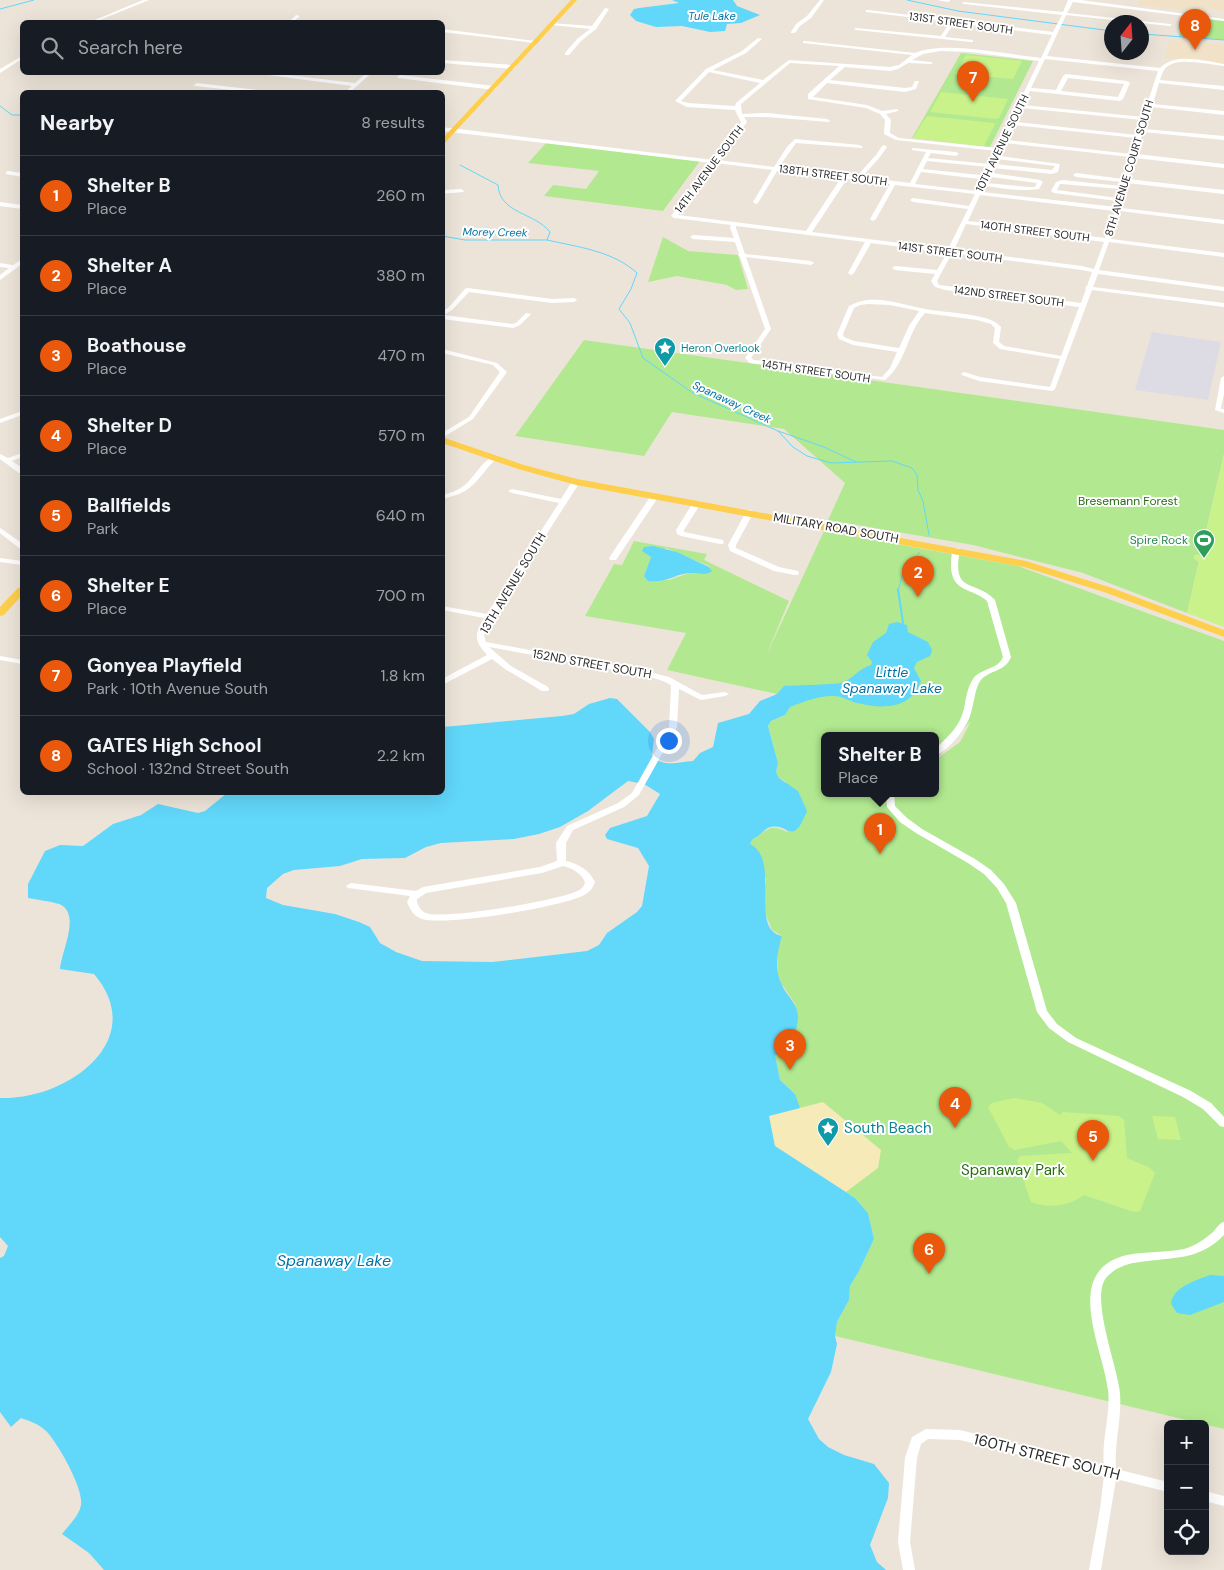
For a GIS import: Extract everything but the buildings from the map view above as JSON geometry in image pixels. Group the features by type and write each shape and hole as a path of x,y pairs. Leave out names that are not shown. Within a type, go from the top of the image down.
{"main road":[{"path":"445,141 574,0"},
{"name":"MILITARY ROAD SOUTH","path":"445,439 494,458 576,482 750,512 1012,561 1062,574 1224,634"},
{"path":"0,613 20,592"}],"street":[{"path":"97,20 147,0"},
{"path":"793,32 798,25 810,17 822,0"},
{"path":"939,0 948,1"},
{"path":"1071,0 1138,7 1224,20"},
{"name":"10TH AVENUE SOUTH","path":"936,285 934,281 938,272 950,252 1071,0"},
{"path":"964,3 1170,25"},
{"path":"567,54 579,40 594,28 600,16 607,9"},
{"name":"131ST STREET SOUTH","path":"868,11 953,21 980,27 1054,34"},
{"path":"294,20 298,16"},
{"path":"942,38 953,21"},
{"path":"552,24 594,28"},
{"path":"856,29 971,41"},
{"path":"445,30 536,42"},
{"path":"736,108 704,107 679,102 680,98 708,70 744,52 760,39"},
{"path":"805,42 915,54 953,51 1160,70"},
{"path":"915,54 901,66 890,69 844,65 810,95 810,98 855,104 881,113 888,120 886,131 891,136 999,150"},
{"path":"0,71 20,58"},
{"name":"14TH AVENUE SOUTH","path":"675,216 674,214 744,122 736,108 739,102 792,60 844,65"},
{"path":"445,61 513,66"},
{"path":"906,61 930,63"},
{"name":"8TH AVENUE COURT SOUTH","path":"964,374 980,379 1052,389 1107,240 1160,70 1168,62 1181,61 1224,66"},
{"path":"708,70 763,82"},
{"path":"272,75 356,85"},
{"path":"350,90 368,75"},
{"path":"1029,89 1120,99 1126,83 1066,76 1058,92"},
{"path":"400,78 494,88"},
{"path":"826,81 905,90 914,88 917,82"},
{"path":"1157,81 1224,88"},
{"path":"198,85 241,90"},
{"path":"1149,105 1224,113"},
{"path":"1020,106 1144,119"},
{"path":"881,113 896,110"},
{"path":"740,116 767,115 827,121"},
{"path":"1012,123 1138,137"},
{"name":"138TH STREET SOUTH","path":"445,128 1224,222"},
{"path":"1141,130 1224,138"},
{"path":"756,202 769,184 774,168 796,140 860,147"},
{"path":"1003,141 1224,166"},
{"path":"858,178 866,166 876,159 884,147"},
{"path":"914,149 956,154"},
{"path":"912,185 929,151"},
{"path":"926,159 1049,172 1056,170 1057,164 996,156"},
{"path":"920,170 1038,181 1049,172"},
{"path":"8,173 20,175"},
{"path":"1076,175 1224,192"},
{"path":"808,233 845,177"},
{"path":"982,184 1029,189 1038,188 1038,181"},
{"path":"873,219 893,182"},
{"path":"1119,200 1054,191 1060,182 1122,188"},
{"path":"445,192 460,191"},
{"path":"912,200 971,208"},
{"path":"0,204 20,207"},
{"name":"141ST STREET SOUTH","path":"675,216 1224,289"},
{"name":"140TH STREET SOUTH","path":"964,222 1224,255"},
{"path":"734,224 733,228 741,255 811,263"},
{"path":"693,237 737,240"},
{"path":"851,273 869,241"},
{"name":"145TH STREET SOUTH","path":"741,255 768,329 750,354 750,360 826,373 883,379 889,376 900,350"},
{"path":"0,278 20,263"},
{"path":"0,265 13,268"},
{"path":"895,268 938,272"},
{"name":"142ND STREET SOUTH","path":"936,285 1082,305"},
{"path":"1088,288 1224,305"},
{"path":"445,313 466,290 544,300 574,300"},
{"path":"923,311 900,350 853,343 842,339 840,334 854,304 896,304 923,311 988,320 998,327 995,340 999,346 1020,352 1063,358"},
{"path":"445,315 516,325 528,314"},
{"path":"445,352 495,364 504,372 471,418 445,436"},
{"path":"1221,410 1224,378"},
{"path":"0,421 20,414"},
{"path":"0,456 20,470"},
{"path":"7,461 20,456"},
{"path":"445,497 470,486 482,466 494,458"},
{"name":"13TH AVENUE SOUTH","path":"545,689 492,656 480,634 489,616 576,482"},
{"path":"512,491 563,502"},
{"path":"613,558 654,496"},
{"path":"697,503 680,530 681,534 720,542"},
{"path":"750,512 732,545 733,549 777,569 795,573"},
{"path":"0,530 20,545"},
{"path":"939,749 960,729 976,681 982,674 1005,663 1007,657 990,600 986,596 960,585 956,579 956,550"},
{"path":"0,560 20,563"},
{"path":"445,609 489,616"},
{"name":"152ND STREET SOUTH","path":"484,644 649,674 676,684 701,698 726,694"},
{"path":"445,681 492,656"},
{"path":"0,658 20,662"},
{"path":"562,863 561,843 570,828 629,801 640,786 673,727 676,684"},
{"path":"890,797 891,807 902,818 979,866 1004,888 1011,903 1042,1012 1053,1026 1084,1047 1187,1094 1207,1106 1224,1123"},
{"path":"351,886 417,894 432,888 542,870 562,863 574,866 587,876 590,882 587,889 568,898 447,919 432,918 419,914 412,902 417,894"},
{"path":"1094,1570 1110,1472 1108,1454 1114,1387 1095,1307 1095,1292 1098,1279 1115,1264 1129,1258 1172,1256 1193,1252 1202,1247 1224,1226"},
{"path":"910,1569 904,1542 911,1458 916,1441 926,1434"},
{"name":"160TH STREET SOUTH","path":"926,1434 960,1435 1164,1486"},
{"path":"1209,1497 1224,1501"}],"shaded area":[{"path":"1140,0 1224,0 1224,11 1207,9 1206,12 1137,5"},
{"path":"1170,40 1224,45 1224,64 1164,58"},
{"path":"1152,332 1221,342 1208,400 1135,390"}],"green space":[{"path":"1184,15 1224,21 1224,40 1179,36"},
{"path":"961,53 1033,61 990,147 912,138"},
{"path":"966,55 1022,61 1013,79 955,74"},
{"path":"941,92 1008,99 999,118 996,119 930,112"},
{"path":"927,116 995,124 984,146 913,138"},
{"path":"546,143 700,161 663,211 544,196 553,185 586,189 599,171 528,163"},
{"path":"663,237 688,251 738,255 748,289 736,290 727,285 677,276 648,282"},
{"name":"Bresemann Forest","path":"584,340 1224,430 1224,454 1187,613 1083,573 973,545 828,520 845,483 784,429 672,412 644,456 515,436"},
{"path":"1224,454 1224,627 1187,613 1199,562 1194,559 1194,555 1201,555"},
{"name":"Spanaway Park","path":"824,531 1018,566 1224,641 1224,1429 1209,1425 1209,1420 1186,1420 835,1336 837,1322 849,1300 850,1286 874,1239 868,1213 855,1198 781,1149 795,1094 780,1080 775,1055 792,1042 798,1019 795,1004 781,983 778,974 777,950 782,936 772,930 766,915 763,903 766,879 749,844 752,840 772,828 778,828 787,832 786,782 779,778 776,772 778,763 768,726 771,721 785,715 789,707 777,694 667,670 686,633 585,616 614,564 622,565 634,541 707,554 704,560 789,601 766,656","holes":["666,548 709,566 711,571 703,574 689,573 669,580 644,576 651,557"]},
{"path":"1014,1098 1042,1103 1060,1115 1063,1112 1119,1116 1124,1120 1127,1158 1150,1168 1155,1173 1140,1211 1134,1212 1084,1195 1072,1202 1052,1206 1031,1202 1017,1160 1020,1156 1072,1153 1061,1141 1015,1150 1009,1147 988,1107 992,1103"},
{"path":"1152,1116 1175,1117 1181,1140 1158,1139"}],"sand":[{"name":"South Beach","path":"823,1102 881,1150 878,1168 846,1192 775,1146 768,1116"}],"water":[{"name":"Tule Lake","path":"672,0 733,0 737,6 760,15 741,23 727,24 725,31 710,32 682,26 656,27 636,21 630,15 634,9 679,3"},
{"path":"653,546 677,552 709,567 712,571 705,574 686,573 661,581 648,581 644,576 651,557 642,551 644,547"},
{"name":"Spanaway Lake","path":"897,622 907,625 908,632 928,642 932,650 930,656 917,662 914,668 921,681 916,691 903,702 886,706 857,703 837,696 818,698 790,707 785,715 771,721 768,726 778,763 776,772 779,778 798,791 807,811 798,829 790,831 777,827 769,828 752,840 750,844 759,852 764,864 767,921 772,931 782,936 777,961 779,979 795,1005 798,1014 797,1028 789,1053 775,1055 780,1080 795,1094 800,1108 769,1116 775,1146 855,1198 868,1213 874,1239 850,1286 849,1300 837,1322 835,1336 837,1344 831,1372 808,1419 819,1439 828,1447 844,1455 874,1464 889,1483 888,1498 870,1545 877,1562 886,1570 104,1570 89,1553 62,1534 76,1517 81,1505 78,1488 69,1466 45,1430 21,1418 11,1427 0,1412 0,1258 4,1256 8,1246 0,1237 0,1098 25,1096 50,1089 73,1078 93,1062 106,1043 112,1022 109,999 94,974 60,969 70,924 66,909 59,904 28,898 28,884 45,851 60,845 83,846 113,824 141,815 158,804 198,813 205,811 225,795 445,795 445,727 574,714 589,704 610,698 617,699 650,732 654,739 652,755 656,759 665,763 693,761 700,753 713,747 718,723 749,714 760,701 777,694 784,686 840,683 871,665 872,662 867,655 873,642 886,633 889,624","holes":["628,781 644,784 660,794 647,816 610,828 605,835 607,839 638,848 649,866 642,906 637,912 607,933 599,945 587,951 492,962 422,961 396,952 380,943 370,927 359,922 335,914 283,905 266,898 267,888 283,874 294,870 340,866 362,859 405,858 426,847 441,843 514,839 539,834 560,827 588,811"]},
{"path":"1210,1275 1224,1276 1224,1302 1190,1315 1177,1313 1171,1304 1172,1298 1176,1293 1186,1285"}],"waterway":[{"path":"0,9 34,0"},
{"path":"907,0 958,11 1104,30"},
{"path":"1149,35 1224,40"},
{"name":"Morey Creek","path":"0,106 12,115 20,115"},
{"name":"Spanaway Creek","path":"460,165 498,185 500,195 505,202 543,225 550,232 547,240"},
{"name":"Morey Creek","path":"445,237 465,240 547,240"},
{"name":"Spanaway Creek","path":"547,240 606,255 628,266 637,273 631,289 619,309 630,323 643,358 693,393 778,431"},
{"path":"778,431 824,447 856,462"},
{"name":"Spanaway Creek","path":"778,431 793,447 807,456 831,463 892,461 912,468 917,475 918,490 923,501 929,535"},
{"name":"Spanaway Creek","path":"898,590 903,573 920,552"},
{"name":"Spanaway Creek","path":"898,590 903,623"}],"place":[{"name":"GATES High School","path":"1195,50"},
{"name":"Gonyea Playfield","path":"973,102"},
{"name":"Heron Overlook","path":"665,367"},
{"name":"Spire Rock","path":"1204,559"},
{"name":"Shelter A","path":"918,597"},
{"name":"Shelter B","path":"880,854"},
{"name":"Boathouse","path":"790,1070"},
{"name":"Shelter D","path":"955,1128"},
{"name":"South Beach","path":"828,1147"},
{"name":"Ballfields","path":"1093,1161"},
{"name":"Shelter E","path":"929,1274"}],"water label":[{"name":"Little Spanaway Lake","path":"892,680"}]}
